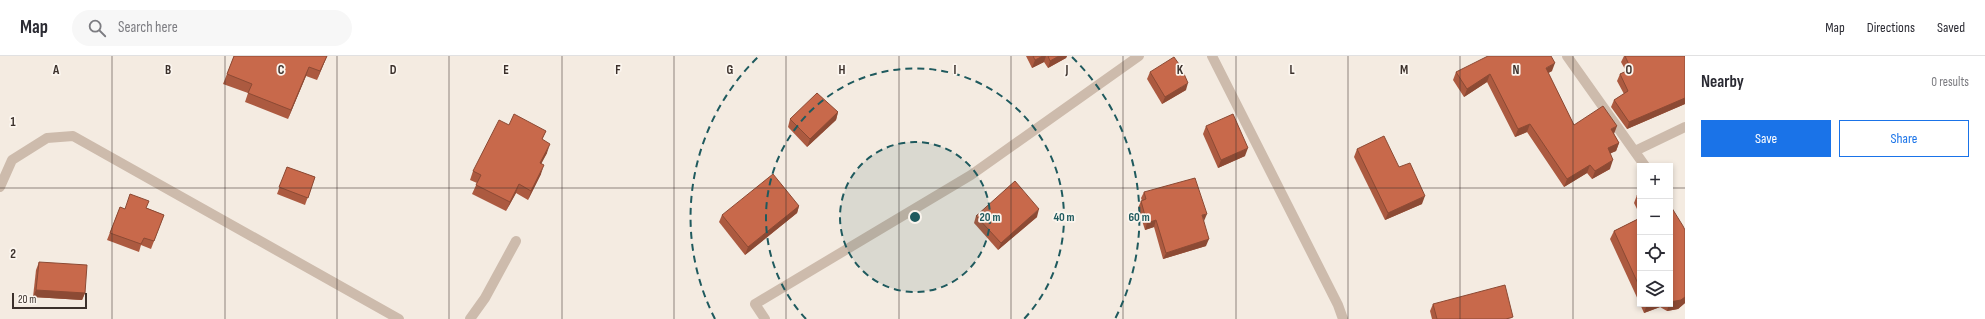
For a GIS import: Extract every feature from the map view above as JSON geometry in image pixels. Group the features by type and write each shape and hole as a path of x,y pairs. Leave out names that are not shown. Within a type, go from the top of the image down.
{"street":[{"path":"766,319 755,304 971,175 1139,56"},
{"path":"1212,56 1338,305 1343,319"},
{"path":"1567,56 1642,163"},
{"path":"1636,152 1685,127"},
{"path":"0,187 12,160 47,138 73,136 399,319"},
{"path":"470,319 485,298 516,241"}],"building":[{"path":"234,56 327,56 320,71 309,67 291,110 248,93 252,84 227,74"},
{"path":"1033,56 1043,56 1035,60"},
{"path":"1048,56 1059,56 1050,61"},
{"path":"1488,56 1551,56 1555,63 1546,68 1574,125 1603,106 1617,126 1611,129 1619,143 1608,148 1613,160 1595,171 1590,165 1567,179 1530,124 1518,129 1490,74 1467,89 1456,72"},
{"path":"1625,56 1685,56 1685,98 1629,122 1614,100 1628,91 1620,74 1631,69"},
{"path":"1174,57 1181,67 1188,83 1165,97 1150,72"},
{"path":"817,93 838,112 810,139 790,119"},
{"path":"514,114 546,131 542,139 550,144 540,163 544,165 531,191 519,184 510,202 476,185 481,175 473,171 499,120 509,125"},
{"path":"1233,114 1248,148 1221,160 1206,126"},
{"path":"1384,136 1399,167 1410,163 1425,196 1388,213 1357,149"},
{"path":"287,167 315,177 308,198 279,187"},
{"path":"773,174 799,206 748,247 722,215"},
{"path":"1195,178 1207,214 1202,215 1209,239 1166,253 1156,220 1147,223 1141,201 1146,199 1144,192"},
{"path":"1015,181 1039,209 1001,243 976,216"},
{"path":"130,194 149,201 146,208 164,215 154,241 144,238 141,244 110,233 120,207 125,209"},
{"path":"1673,210 1685,230 1685,297 1681,300 1673,301"},
{"path":"1637,220 1637,281 1614,231"},
{"path":"39,262 87,265 85,293 36,290"},
{"path":"1505,285 1513,317 1506,319 1437,319 1433,304"}]}
